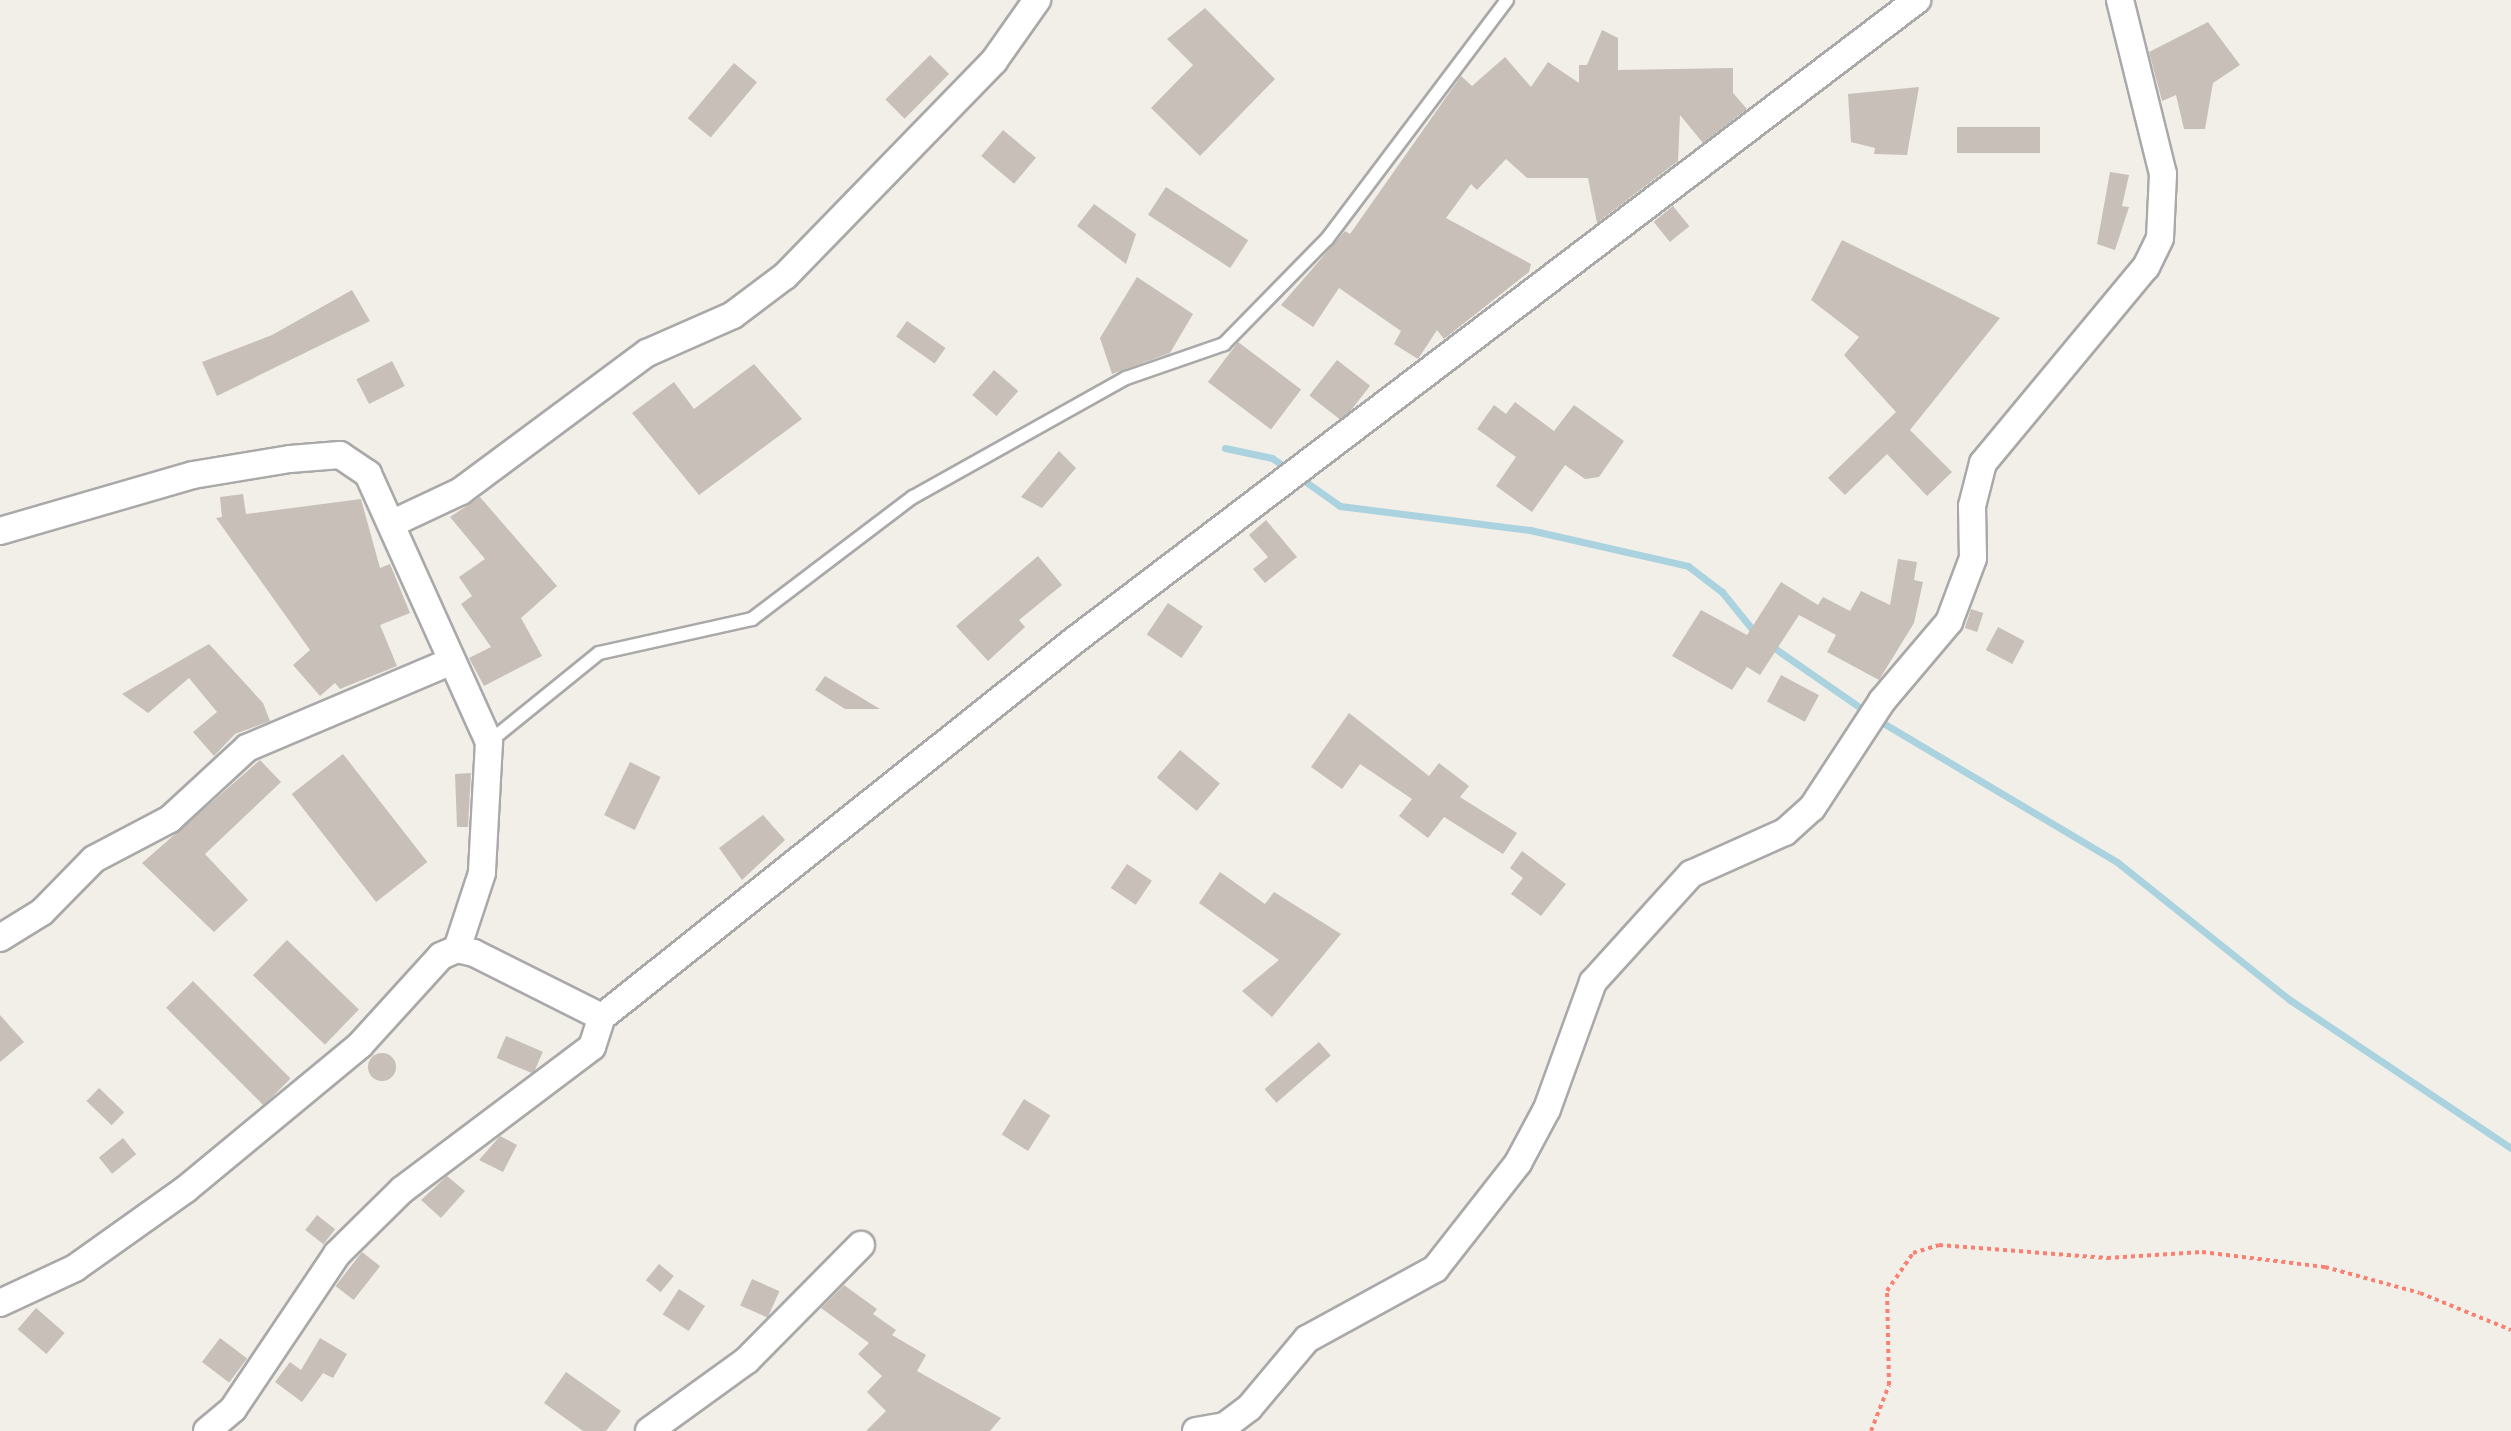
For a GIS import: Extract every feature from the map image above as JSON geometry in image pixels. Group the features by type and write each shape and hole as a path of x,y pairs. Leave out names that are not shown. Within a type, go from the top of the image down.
{"street":[{"path":"391,524 461,491 647,353 733,315 785,276 994,61 1037,0"},
{"path":"207,1431 233,1409 337,1254 402,1190 592,1047 602,1017 1075,640 1917,0"},
{"path":"1196,1431 1224,1428 1307,1339 1435,1269 1456,1246 1547,1109 1593,982 1691,874 1785,832 1812,808 1882,701 1949,622 1973,558 1972,506 1983,463 2146,267 2160,238 2163,174 2120,0"},
{"path":"0,531 193,475 340,455 368,474 450,662 489,742 482,873 457,949 296,1102 186,1189 75,1268 0,1303"},
{"path":"0,938 42,912 94,859 170,819 247,748 450,662"},
{"path":"457,949 602,1017"},
{"path":"649,1431 747,1360 861,1245"}],"lane":[{"path":"489,742 599,653 752,619 913,497 1126,378 1224,344 1327,239 1507,0"}],"path":[{"path":"1871,1431 1889,1385 1887,1291 1913,1253 1939,1245 2107,1258 2202,1252 2325,1267 2420,1293 2511,1330"}],"building":[{"path":"1205,8 1275,79 1200,156 1151,108 1193,65 1167,39"},
{"path":"2208,22 2240,65 2213,83 2205,129 2184,129 2176,95 2162,101 2149,52"},
{"path":"1602,30 1618,38 1618,70 1733,68 1733,93 1747,109 1703,143 1680,115 1678,161 1597,223 1588,178 1527,178 1506,159 1477,190 1471,184 1446,218 1531,264 1529,272 1444,339 1437,330 1418,359 1394,344 1401,331 1339,288 1313,327 1281,305 1345,231 1350,234 1461,76 1472,86 1505,57 1531,87 1548,62 1579,83 1579,65 1587,65"},
{"path":"930,55 949,74 905,119 885,100"},
{"path":"734,63 757,82 711,137 688,118"},
{"path":"1919,87 1907,155 1874,154 1875,148 1851,142 1848,94"},
{"path":"1957,127 2040,127 2040,153 1957,153"},
{"path":"1003,130 1036,158 1014,184 981,156"},
{"path":"2110,172 2129,175 2122,206 2129,207 2115,250 2097,244"},
{"path":"1166,187 1248,240 1230,268 1148,215"},
{"path":"1094,204 1136,234 1126,264 1077,226"},
{"path":"1673,206 1689,226 1670,242 1654,222"},
{"path":"1842,240 2000,318 1910,430 1952,472 1927,496 1887,454 1845,495 1828,478 1896,412 1844,355 1859,337 1811,300"},
{"path":"1137,277 1193,314 1170,353 1112,374 1100,338"},
{"path":"352,290 370,321 217,396 202,362 272,335"},
{"path":"907,321 946,348 935,364 896,337"},
{"path":"1238,342 1301,390 1271,429 1208,382"},
{"path":"1337,360 1370,386 1342,421 1309,395"},
{"path":"392,361 405,386 369,404 356,379"},
{"path":"754,364 802,419 699,495 632,413 674,382 694,409"},
{"path":"994,370 1018,391 997,416 972,395"},
{"path":"1515,402 1554,431 1574,405 1624,441 1599,477 1585,479 1565,465 1532,512 1496,486 1516,457 1477,429 1494,405 1506,414"},
{"path":"1059,451 1076,468 1042,508 1021,497"},
{"path":"243,494 246,514 361,499 380,568 390,564 410,613 380,625 397,666 340,689 335,683 320,696 293,665 310,650 216,518 222,517 220,497"},
{"path":"480,497 557,586 521,618 542,656 484,686 469,658 491,647 461,604 472,596 459,577 485,559 450,517"},
{"path":"1266,520 1297,557 1265,583 1253,569 1268,557 1249,535"},
{"path":"1038,556 1062,585 1019,620 1025,627 988,661 956,626"},
{"path":"1898,559 1917,562 1914,580 1923,582 1914,623 1879,680 1827,652 1836,635 1799,615 1760,675 1747,667 1732,690 1672,656 1701,610 1747,635 1781,582 1818,605 1823,597 1850,611 1861,591 1890,605"},
{"path":"1168,603 1203,626 1182,658 1147,635"},
{"path":"1971,609 1983,613 1977,632 1965,628"},
{"path":"1998,627 2024,641 2012,664 1986,650"},
{"path":"209,644 263,703 270,721 235,734 214,756 193,732 217,712 189,678 148,713 122,694"},
{"path":"1781,675 1819,695 1805,722 1767,701"},
{"path":"825,676 880,709 845,709 815,690"},
{"path":"1349,713 1429,776 1439,763 1469,786 1460,797 1517,833 1503,854 1444,817 1428,838 1399,816 1412,799 1360,764 1342,789 1311,767"},
{"path":"1180,750 1220,783 1197,811 1157,778"},
{"path":"343,754 427,862 376,902 292,794"},
{"path":"260,760 281,782 205,854 248,900 214,932 142,863"},
{"path":"630,762 661,777 635,830 604,815"},
{"path":"471,773 468,827 457,827 455,774"},
{"path":"763,815 785,840 742,880 719,848"},
{"path":"1522,851 1566,884 1541,916 1511,894 1523,878 1510,868"},
{"path":"1127,864 1152,881 1136,905 1111,888"},
{"path":"1220,872 1265,904 1274,892 1341,934 1272,1017 1242,991 1279,960 1199,903"},
{"path":"287,940 359,1009 325,1045 253,975"},
{"path":"193,981 291,1079 264,1105 166,1008"},
{"path":"0,1015 24,1042 0,1062"},
{"path":"506,1036 543,1052 533,1074 497,1058"},
{"path":"1319,1042 1331,1056 1276,1103 1265,1089"},
{"path":"382,1053 392,1057 396,1067 392,1077 382,1081 372,1077 368,1067 372,1057"},
{"path":"99,1088 124,1112 112,1125 86,1101"},
{"path":"1024,1099 1050,1115 1028,1151 1002,1135"},
{"path":"500,1136 517,1145 503,1172 479,1160"},
{"path":"123,1138 136,1154 112,1174 99,1158"},
{"path":"447,1176 465,1191 441,1218 421,1200"},
{"path":"317,1215 335,1229 323,1244 305,1230"},
{"path":"362,1252 380,1266 354,1300 336,1286"},
{"path":"659,1264 674,1276 661,1292 646,1280"},
{"path":"752,1279 779,1291 768,1318 740,1305"},
{"path":"844,1285 877,1309 873,1314 896,1330 892,1335 926,1355 917,1371 1001,1418 990,1431 866,1431 886,1411 867,1392 882,1376 858,1354 869,1343 821,1308"},
{"path":"679,1289 705,1306 689,1331 663,1314"},
{"path":"36,1308 65,1333 46,1354 18,1329"},
{"path":"220,1338 247,1358 229,1382 202,1362"},
{"path":"320,1338 347,1354 333,1378 323,1373 302,1402 275,1382 290,1362 301,1370"},
{"path":"566,1372 621,1411 606,1431 583,1431 544,1403"}],"waterway":[{"path":"1225,448 1272,458 1289,470"},
{"path":"1299,477 1340,506 1530,530 1688,566 1722,592 1757,635"},
{"path":"1770,645 1868,713"},
{"path":"1878,720 2117,862 2290,1000 2511,1148"}]}
